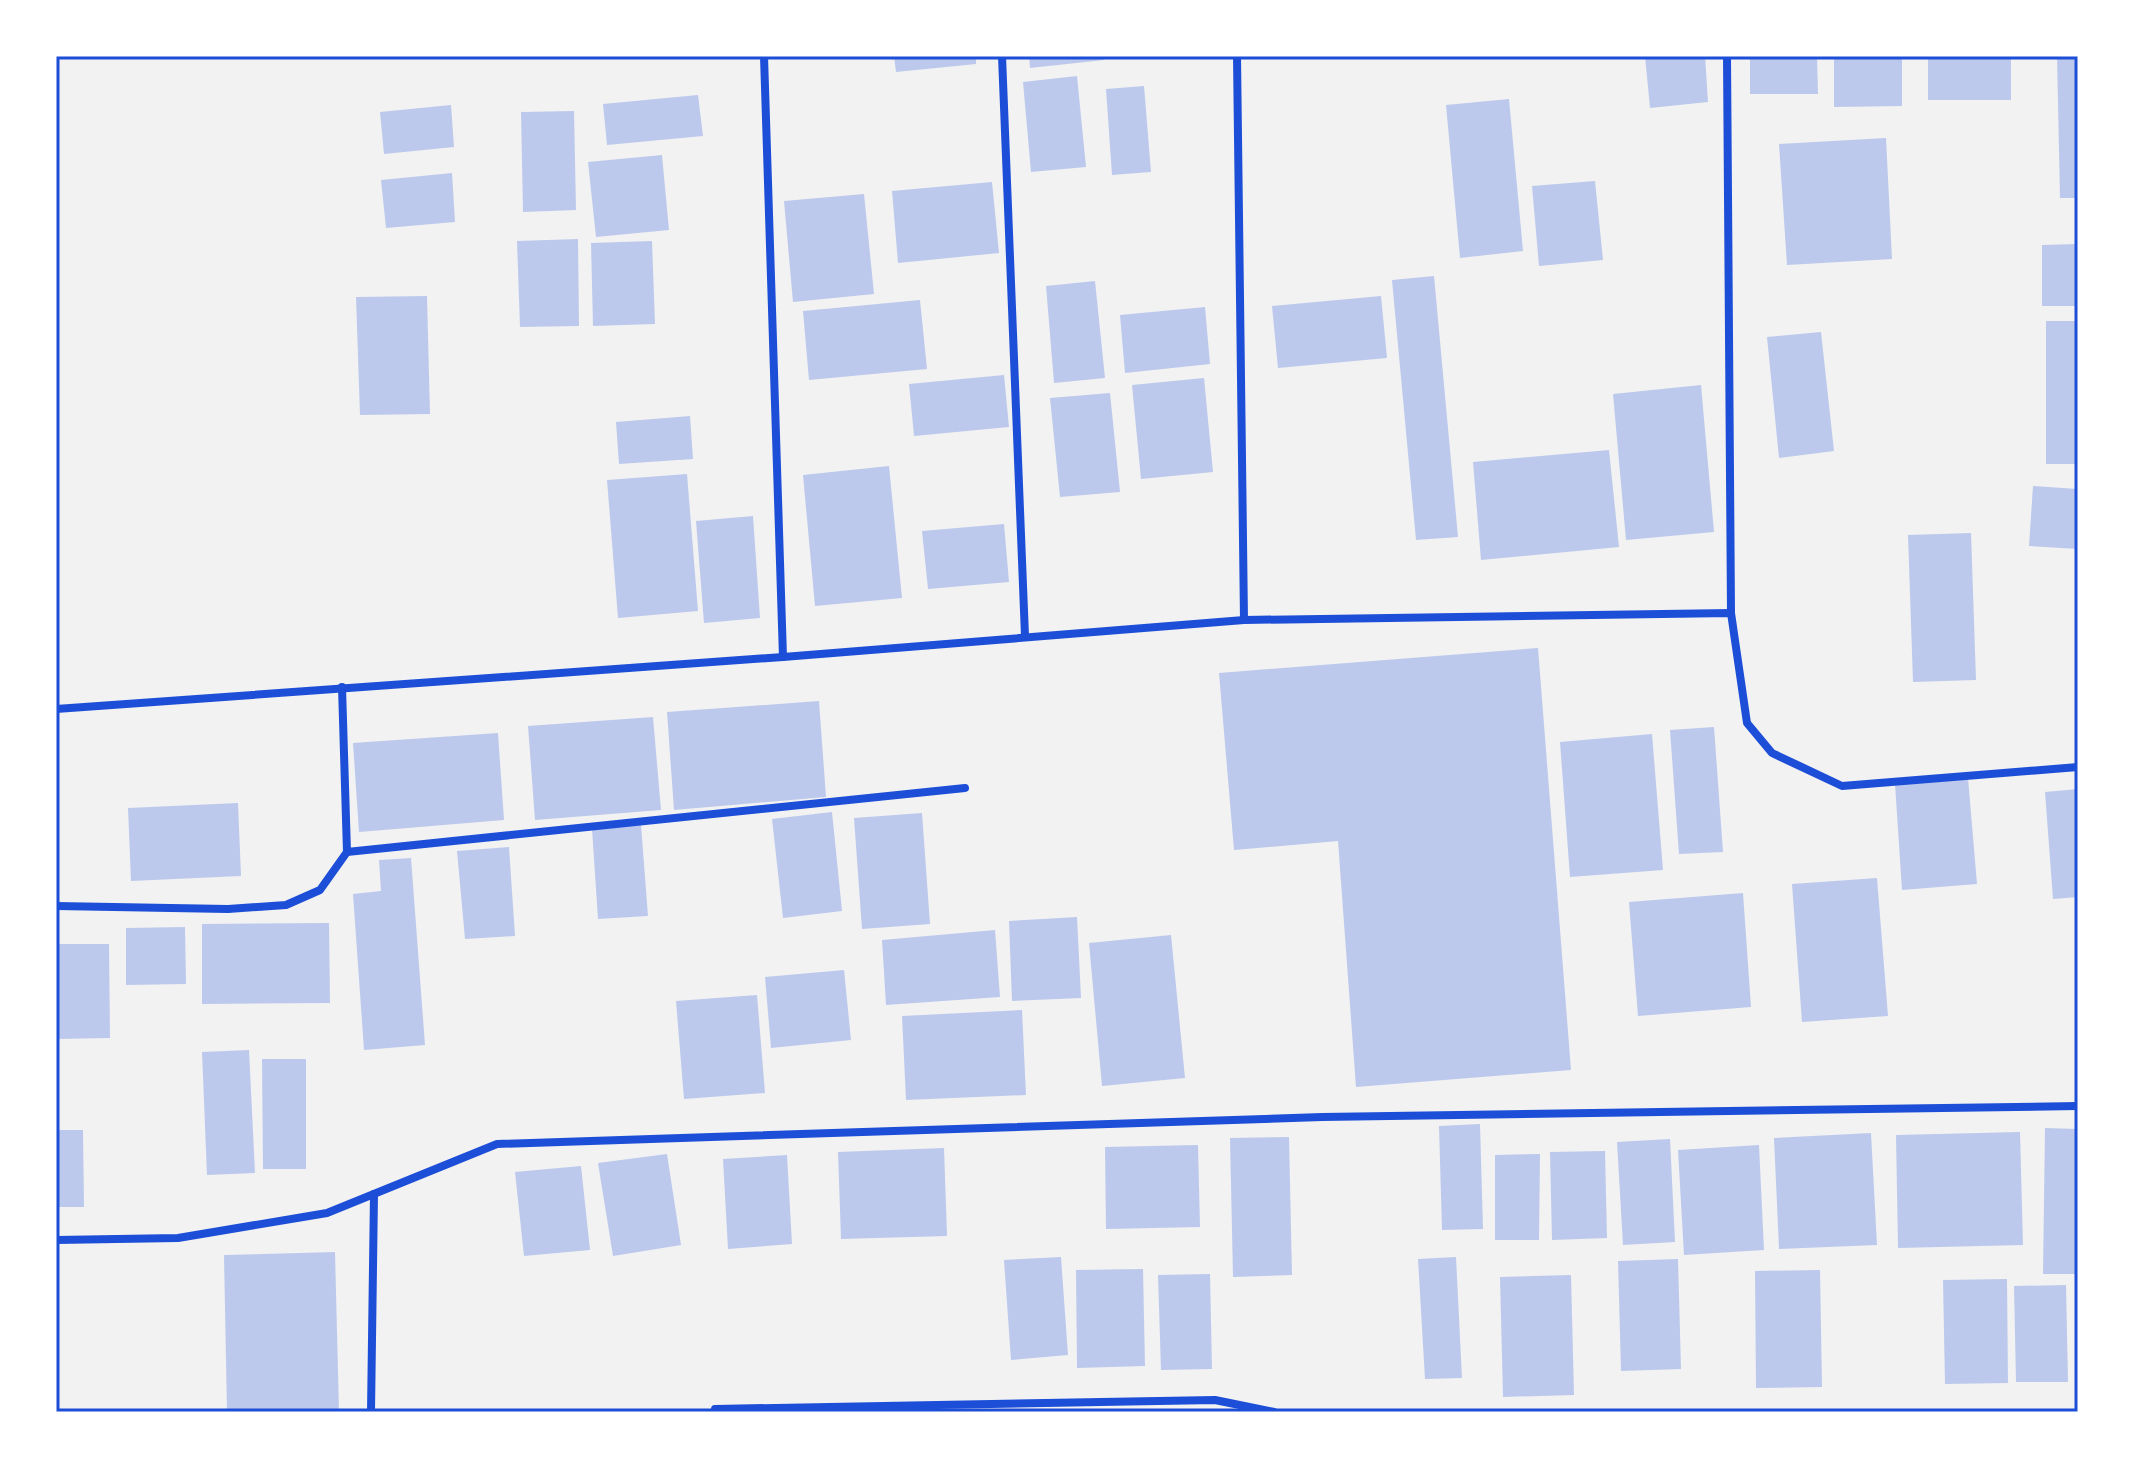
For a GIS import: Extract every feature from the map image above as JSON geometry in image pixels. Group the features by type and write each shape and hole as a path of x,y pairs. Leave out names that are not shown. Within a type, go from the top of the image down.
{"street":[{"path":"764,56 783,657"},
{"path":"1002,56 1025,636"},
{"path":"1237,56 1244,620"},
{"path":"1727,56 1731,613 1747,723 1772,753 1842,786 2078,767"},
{"path":"56,709 783,657 1244,620 1731,613"},
{"path":"56,906 228,909 286,905 320,890 347,852 342,687"},
{"path":"347,852 965,788"},
{"path":"56,1240 178,1238 327,1213 497,1144 1322,1117 2078,1106"},
{"path":"371,1412 374,1194"},
{"path":"715,1409 1215,1400 1274,1412"}],"building":[{"path":"894,56 976,56 976,64 896,72"},
{"path":"1029,56 1103,56 1104,60 1030,68"},
{"path":"1645,56 1705,56 1708,102 1650,108"},
{"path":"1750,56 1817,56 1818,94 1750,94"},
{"path":"1834,56 1902,56 1902,106 1834,107"},
{"path":"1928,56 2011,56 2011,100 1928,100"},
{"path":"2057,56 2078,56 2078,198 2060,198"},
{"path":"1077,76 1086,167 1031,172 1023,82"},
{"path":"1144,86 1151,172 1112,175 1106,89"},
{"path":"698,95 703,136 607,145 603,104"},
{"path":"1509,99 1523,251 1460,258 1446,105"},
{"path":"451,105 454,147 384,154 380,112"},
{"path":"574,111 576,210 523,212 521,112"},
{"path":"1886,138 1892,259 1787,265 1779,144"},
{"path":"662,155 669,230 596,237 588,162"},
{"path":"452,173 455,222 386,228 381,180"},
{"path":"1595,181 1603,260 1539,266 1532,186"},
{"path":"992,182 999,253 898,263 892,191"},
{"path":"864,194 874,294 793,302 784,201"},
{"path":"578,239 579,326 520,327 517,241"},
{"path":"652,241 655,324 593,326 591,243"},
{"path":"2078,244 2078,306 2042,306 2042,245"},
{"path":"1434,276 1458,537 1416,540 1392,280"},
{"path":"1095,281 1105,378 1054,383 1046,286"},
{"path":"427,296 430,414 360,415 356,297"},
{"path":"1381,296 1387,358 1278,368 1272,306"},
{"path":"920,300 927,369 809,380 803,311"},
{"path":"1205,307 1210,364 1125,373 1120,315"},
{"path":"2046,321 2078,321 2078,464 2046,464"},
{"path":"1821,332 1834,451 1779,458 1767,337"},
{"path":"1004,375 1009,427 914,436 909,384"},
{"path":"1204,378 1213,472 1141,479 1132,385"},
{"path":"1701,385 1714,532 1626,540 1613,394"},
{"path":"1110,393 1120,492 1060,497 1050,398"},
{"path":"690,416 693,459 619,464 616,422"},
{"path":"1609,450 1619,547 1481,560 1473,462"},
{"path":"889,466 902,598 815,606 803,475"},
{"path":"687,474 698,611 618,618 607,480"},
{"path":"2033,486 2078,489 2078,549 2029,546"},
{"path":"753,516 760,618 704,623 696,521"},
{"path":"1004,524 1009,582 928,589 922,531"},
{"path":"1971,533 1976,680 1913,682 1908,535"},
{"path":"1538,648 1571,1070 1356,1087 1338,841 1234,850 1219,673"},
{"path":"819,701 826,797 674,810 667,712"},
{"path":"653,717 661,810 535,820 528,726"},
{"path":"1714,727 1723,852 1679,854 1670,730"},
{"path":"498,733 504,820 359,832 353,743"},
{"path":"1652,734 1663,870 1570,877 1560,742"},
{"path":"1968,778 1977,884 1902,890 1895,784"},
{"path":"2078,789 2078,897 2053,899 2045,792"},
{"path":"238,803 241,876 131,881 128,808"},
{"path":"832,812 842,911 783,918 772,819"},
{"path":"922,813 930,924 862,929 854,818"},
{"path":"641,825 648,916 598,919 592,829"},
{"path":"509,847 515,936 465,939 457,851"},
{"path":"411,858 425,1045 364,1050 353,894 381,891 379,860"},
{"path":"1877,878 1888,1016 1802,1022 1792,884"},
{"path":"1743,893 1751,1007 1638,1016 1629,902"},
{"path":"1077,917 1081,998 1012,1001 1009,921"},
{"path":"329,923 330,1003 202,1004 202,924"},
{"path":"185,927 186,984 126,985 126,928"},
{"path":"995,930 1000,997 886,1005 882,940"},
{"path":"1171,935 1185,1078 1102,1086 1089,943"},
{"path":"56,944 109,944 110,1038 56,1039"},
{"path":"844,970 851,1040 771,1048 765,977"},
{"path":"757,995 765,1093 684,1099 676,1001"},
{"path":"1022,1010 1026,1095 906,1100 902,1016"},
{"path":"249,1050 255,1173 207,1175 202,1052"},
{"path":"262,1059 306,1059 306,1169 263,1169"},
{"path":"1480,1124 1483,1229 1442,1230 1439,1126"},
{"path":"2045,1128 2078,1129 2078,1274 2043,1274"},
{"path":"56,1130 83,1130 84,1207 56,1207"},
{"path":"2020,1132 2023,1245 1898,1248 1896,1135"},
{"path":"1871,1133 1877,1245 1779,1249 1774,1138"},
{"path":"1289,1137 1292,1275 1233,1277 1230,1138"},
{"path":"1670,1139 1675,1242 1623,1245 1617,1142"},
{"path":"1198,1145 1200,1227 1106,1229 1105,1147"},
{"path":"1759,1145 1764,1250 1684,1255 1678,1150"},
{"path":"944,1148 947,1236 841,1239 838,1152"},
{"path":"1605,1151 1607,1238 1552,1240 1550,1152"},
{"path":"667,1154 681,1245 613,1256 598,1163"},
{"path":"1540,1154 1539,1240 1495,1240 1495,1155"},
{"path":"787,1155 792,1244 728,1249 723,1159"},
{"path":"581,1166 590,1250 524,1256 515,1172"},
{"path":"335,1252 339,1412 227,1412 224,1255"},
{"path":"1061,1257 1068,1355 1011,1360 1004,1260"},
{"path":"1456,1257 1462,1378 1425,1379 1418,1259"},
{"path":"1678,1259 1681,1369 1621,1371 1618,1261"},
{"path":"1143,1269 1145,1366 1077,1368 1076,1270"},
{"path":"1820,1270 1822,1387 1756,1388 1755,1271"},
{"path":"1210,1274 1212,1369 1161,1370 1158,1275"},
{"path":"1571,1275 1574,1395 1503,1397 1500,1277"},
{"path":"2007,1279 2008,1383 1945,1384 1943,1280"},
{"path":"2066,1285 2068,1382 2016,1382 2014,1286"}]}
